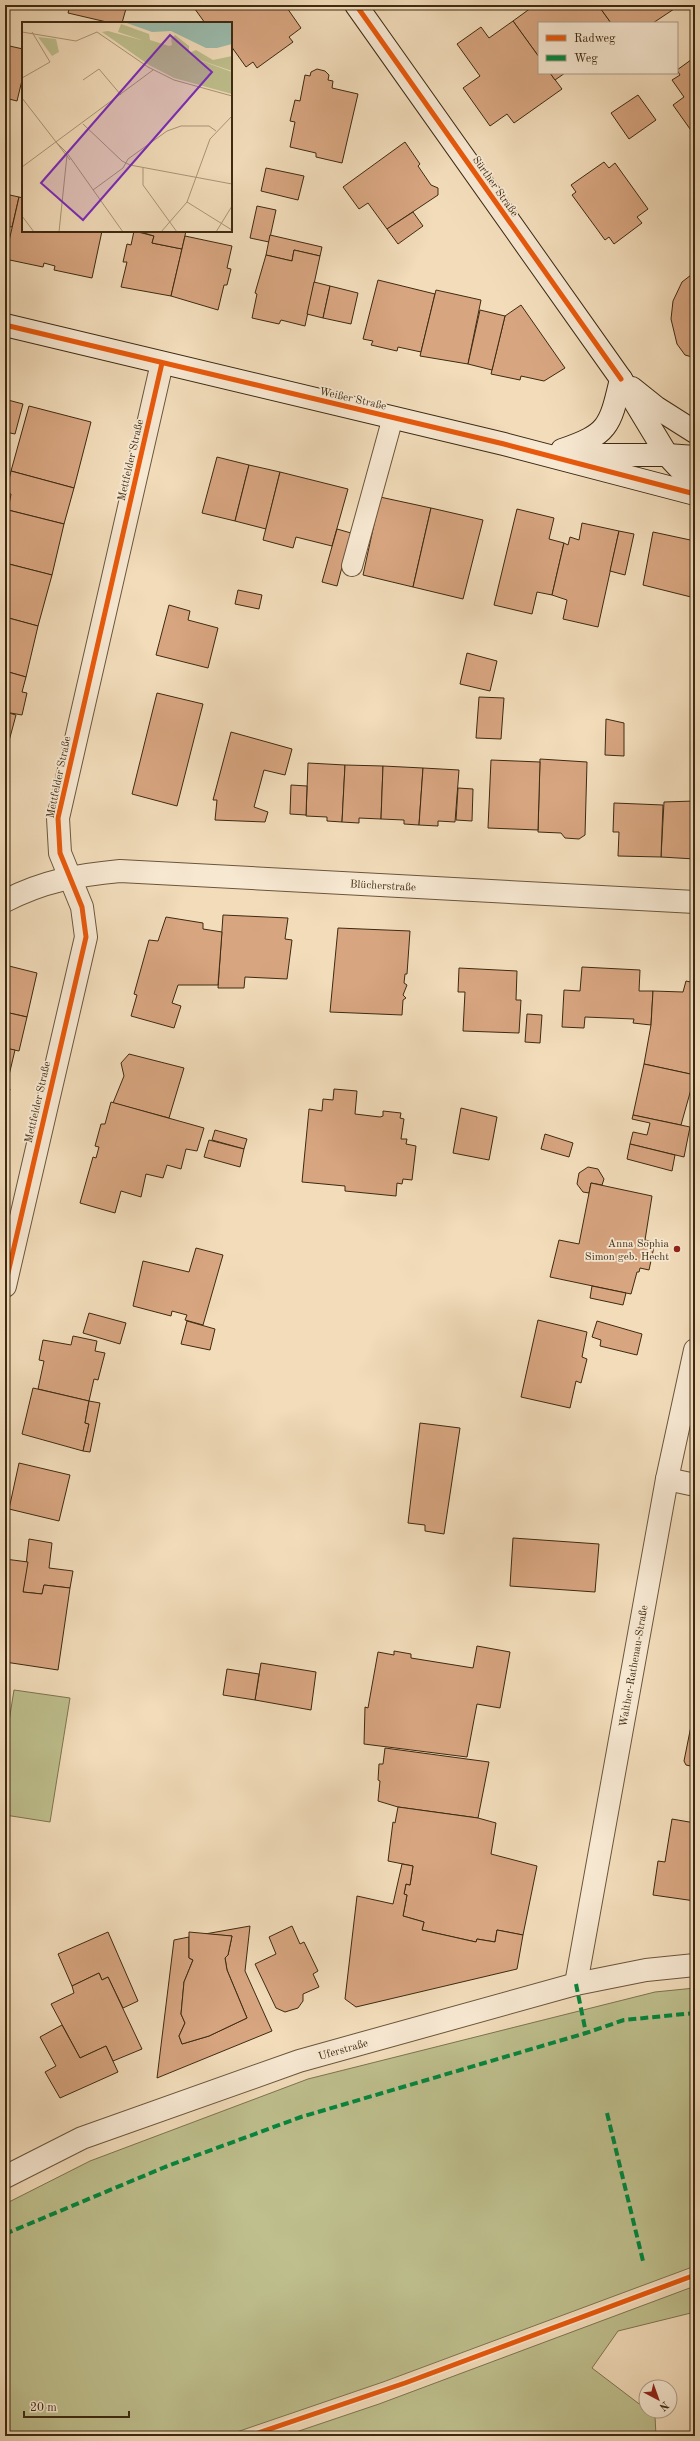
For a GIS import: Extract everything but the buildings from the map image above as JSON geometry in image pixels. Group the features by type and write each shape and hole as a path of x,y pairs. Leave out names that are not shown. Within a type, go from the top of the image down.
{"street":[{"name":"Sürther Straße","path":"356,5 621,379 667,455 695,486"},
{"name":"Weißer Straße","path":"5,324 162,363 393,417 695,494"},
{"name":"Mettfelder Straße","path":"5,1286 86,937 82,907 71,876 60,853 58,818 162,363"},
{"path":"546,455 594,437 610,421 621,379 658,408 695,432"},
{"name":"Weißer Straße","path":"546,455 667,455 695,457"},
{"name":"Blücherstraße","path":"5,901 17,894 71,876 120,871 695,902"},
{"name":"Walther-Rathenau-Straße","path":"576,1984 667,1479 695,1350"},
{"path":"667,1479 695,1485"},
{"name":"Uferstraße","path":"5,2177 82,2138 299,2061 576,1984 646,1970 695,1965"}],"lane":[{"path":"352,566 393,417"}],"green space":[{"path":"14,1690 70,1698 50,1822 5,1815 5,1746"},
{"path":"695,1988 695,2266 383,2382 225,2436 5,2436 5,2204 90,2161 308,2079 655,1992"},
{"path":"695,2286 695,2312 618,2331 592,2368 638,2403 638,2419 655,2419 656,2436 382,2436 370,2432 366,2436 284,2436 379,2404"}],"marked path":[{"path":"576,1984 586,2033"},
{"path":"5,2234 165,2167 301,2117 586,2033 624,2020 695,2013"},
{"path":"607,2113 643,2261"}],"cycle path":[{"path":"356,5 621,379"},
{"path":"5,325 504,444 695,494"},
{"path":"5,1286 86,937 82,907 60,853 58,818 162,363"},
{"path":"249,2436 405,2383 695,2275"}],"place":[{"name":"Anna Sophia Simon geb. Hecht","path":"677,1249"}]}
